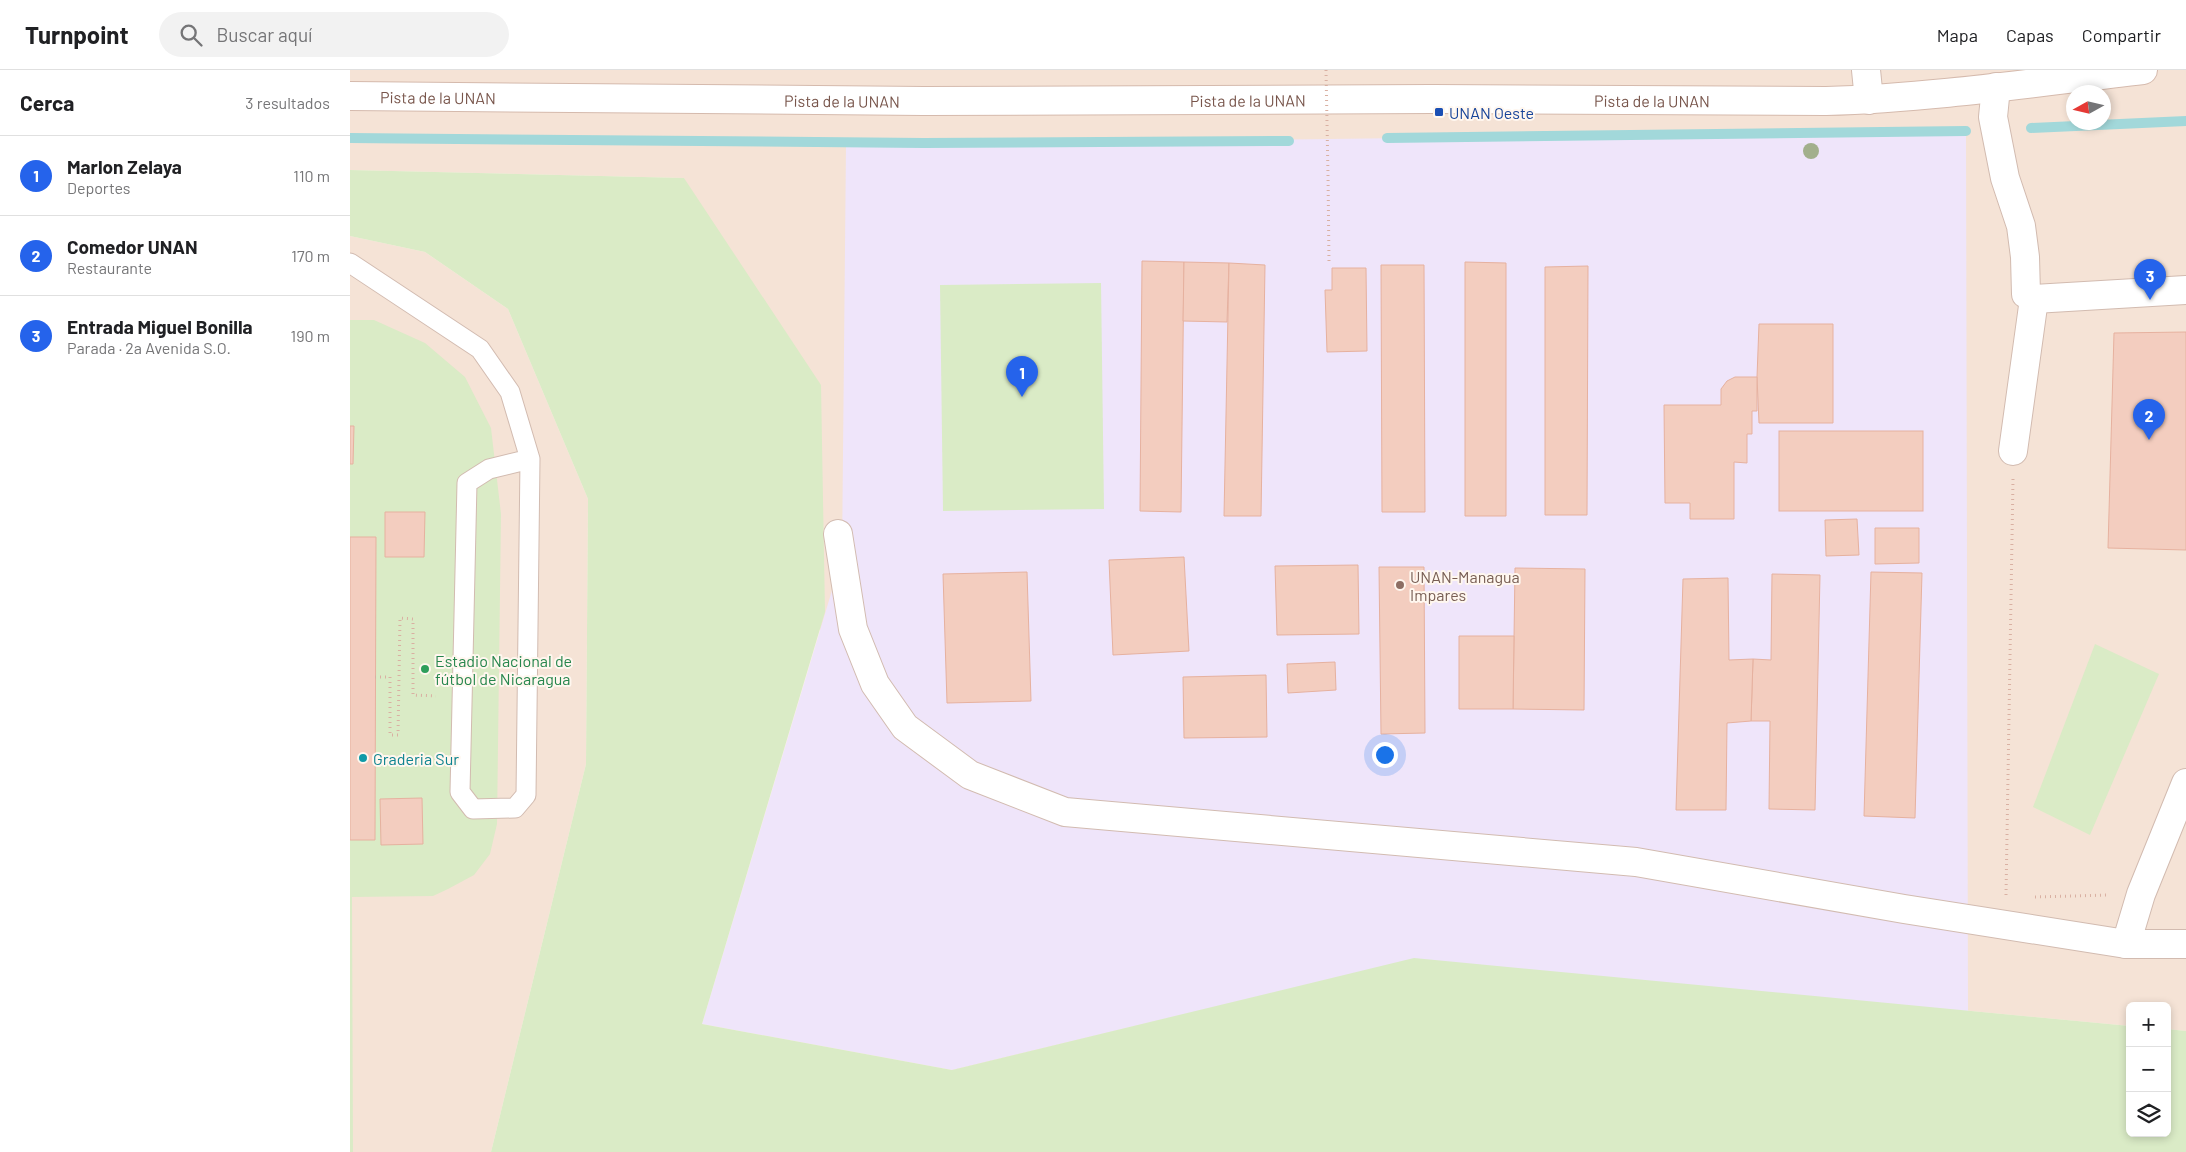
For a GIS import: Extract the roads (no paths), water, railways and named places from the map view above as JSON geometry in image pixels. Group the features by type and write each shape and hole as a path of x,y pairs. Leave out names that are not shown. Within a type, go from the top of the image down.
{"street":[{"path":"1866,70 1869,100"},
{"name":"Pista de la UNAN","path":"350,96 924,101 1869,100 2143,70"},
{"path":"1996,87 1993,117 2005,178 2021,226 2025,257 2026,294 2034,299 2186,290"},
{"path":"2013,451 2034,299"},
{"path":"838,534 853,629 875,684 906,726 970,775 1065,812 1636,862 1904,910 2126,944 2186,944"},
{"path":"2126,944 2141,894 2186,783"}],"lane":[{"path":"350,263 480,349 510,392 530,459 526,796 515,808 498,810 474,809 460,792 467,483 489,469 530,459"}],"waterway":[{"path":"2031,128 2186,121"},
{"path":"1387,138 1966,131"},
{"path":"350,138 924,143 1289,141"}],"place":[{"name":"UNAN Oeste","path":"1439,112"},
{"name":"Entrada Miguel Bonilla","path":"2150,300"},
{"name":"Marlon Zelaya","path":"1022,397"},
{"name":"Comedor UNAN","path":"2149,440"},
{"name":"UNAN-Managua Impares","path":"1400,585"},
{"name":"Estadio Nacional de fútbol de Nicaragua","path":"425,669"},
{"name":"Graderia Sur","path":"363,758"}]}
